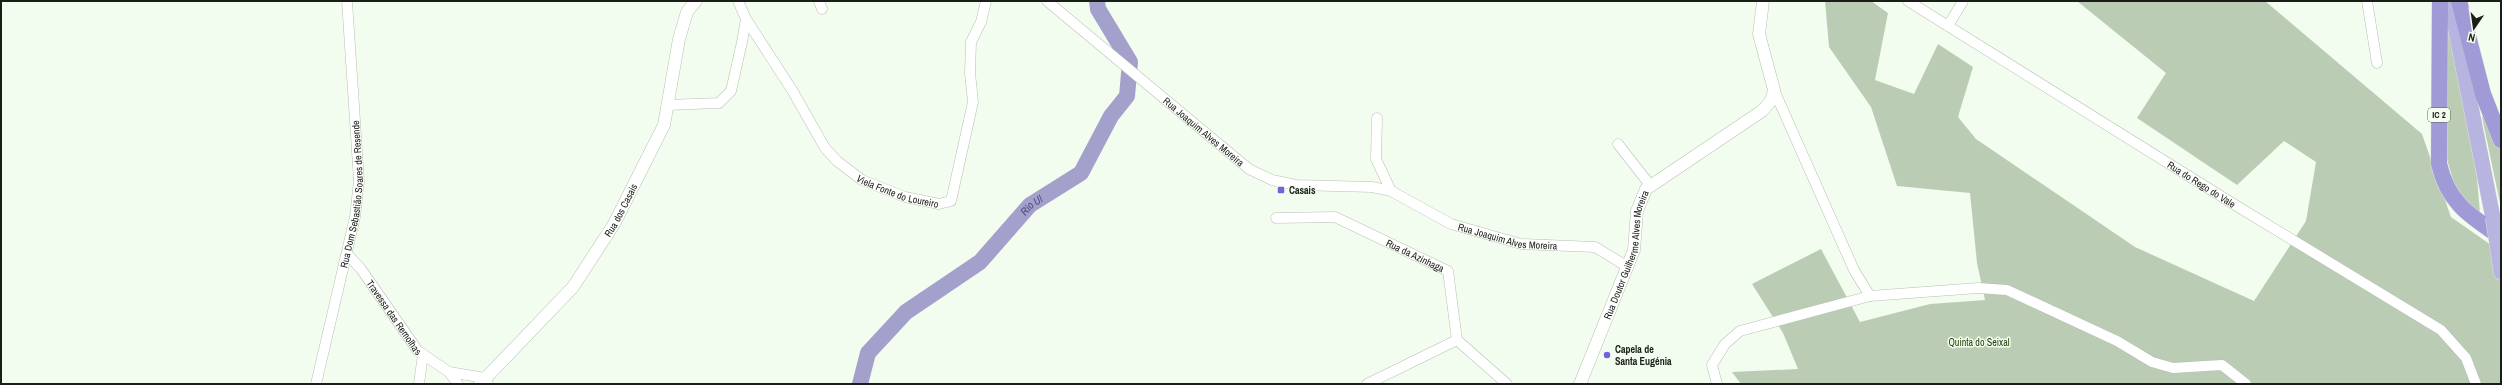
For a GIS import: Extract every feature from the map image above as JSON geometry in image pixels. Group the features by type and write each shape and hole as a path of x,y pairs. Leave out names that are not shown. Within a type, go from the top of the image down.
{"highway":[{"name":"IC 2","path":"2440,1 2439,164 2443,184 2454,201 2472,217 2498,230"},
{"path":"2459,1 2464,26 2483,94 2501,140"}],"main road":[{"path":"2450,1 2498,230"},
{"path":"2464,26 2498,230 2501,272"}],"street":[{"name":"Rua Dom Sebastião Soares de Resende","path":"316,384 355,217 359,181 347,1"},
{"name":"Rua dos Casais","path":"484,382 573,288 614,224 664,125 679,39 686,12 696,1"},
{"path":"667,105 702,106 719,103 731,91 746,19 738,1"},
{"name":"Viela Fonte do Loureiro","path":"746,19 792,90 826,148 837,161 862,180 905,197 939,204 951,201 956,184 973,102 970,73 971,42 981,22 986,1"},
{"name":"Rua Joaquim Alves Moreira","path":"1047,1 1249,169 1272,180 1296,185 1372,187 1391,191 1451,224 1522,244 1595,247 1628,267"},
{"path":"1763,1 1759,34 1774,90 1854,270 1870,296"},
{"name":"Rua do Rego do Vale","path":"1908,1 2240,208 2441,330 2466,358 2476,384"},
{"path":"1948,26 1963,1"},
{"path":"2367,1 2377,63"},
{"name":"Rua Doutor Guilherme Alves Moreira","path":"1580,384 1634,250 1637,211 1642,196 1650,185 1762,111 1771,101 1774,90"},
{"path":"1377,118 1376,159 1391,191"},
{"path":"1618,144 1650,185"},
{"name":"Rua da Azinhaga","path":"1276,218 1335,217 1448,271 1457,340"},
{"name":"Travessa das Remolhas","path":"347,254 361,269 418,351 448,372 458,384"},
{"path":"1716,384 1712,365 1725,344 1740,331 1870,296 1978,288 2007,290 2116,341 2152,362 2173,368 2195,365 2222,365 2246,384"},
{"path":"1367,384 1457,340 1507,384"},
{"path":"419,384 423,354"},
{"name":"Travessa das Remolhas","path":"448,372 484,382"}],"green space":[{"name":"Quinta do Seixal","path":"1825,1 1871,1 1888,13 1875,80 1914,94 1938,44 1973,67 1958,117 1976,139 2135,247 2254,301 2306,221 2316,162 2284,141 2237,185 2137,118 2166,73 2077,1 2265,1 2422,134 2451,217 2501,252 2501,384 1741,384 1732,372 1798,369 1783,333 1752,284 1821,249 1860,322 1930,304 1985,300 1977,263 1970,193 1897,186 1871,107 1829,47"},
{"path":"2447,20 2477,178 2480,213 2460,195 2454,183 2446,156"},
{"path":"2485,116 2501,148 2501,208 2482,117"}],"waterway":[{"name":"Rio Ul","path":"860,384 868,353 906,312 980,262 1030,205 1081,173 1111,116 1127,96 1130,62 1098,9 1097,1"}],"place":[{"name":"Casais","path":"1281,190"},
{"name":"Capela de Santa Eugénia","path":"1607,355"}]}
